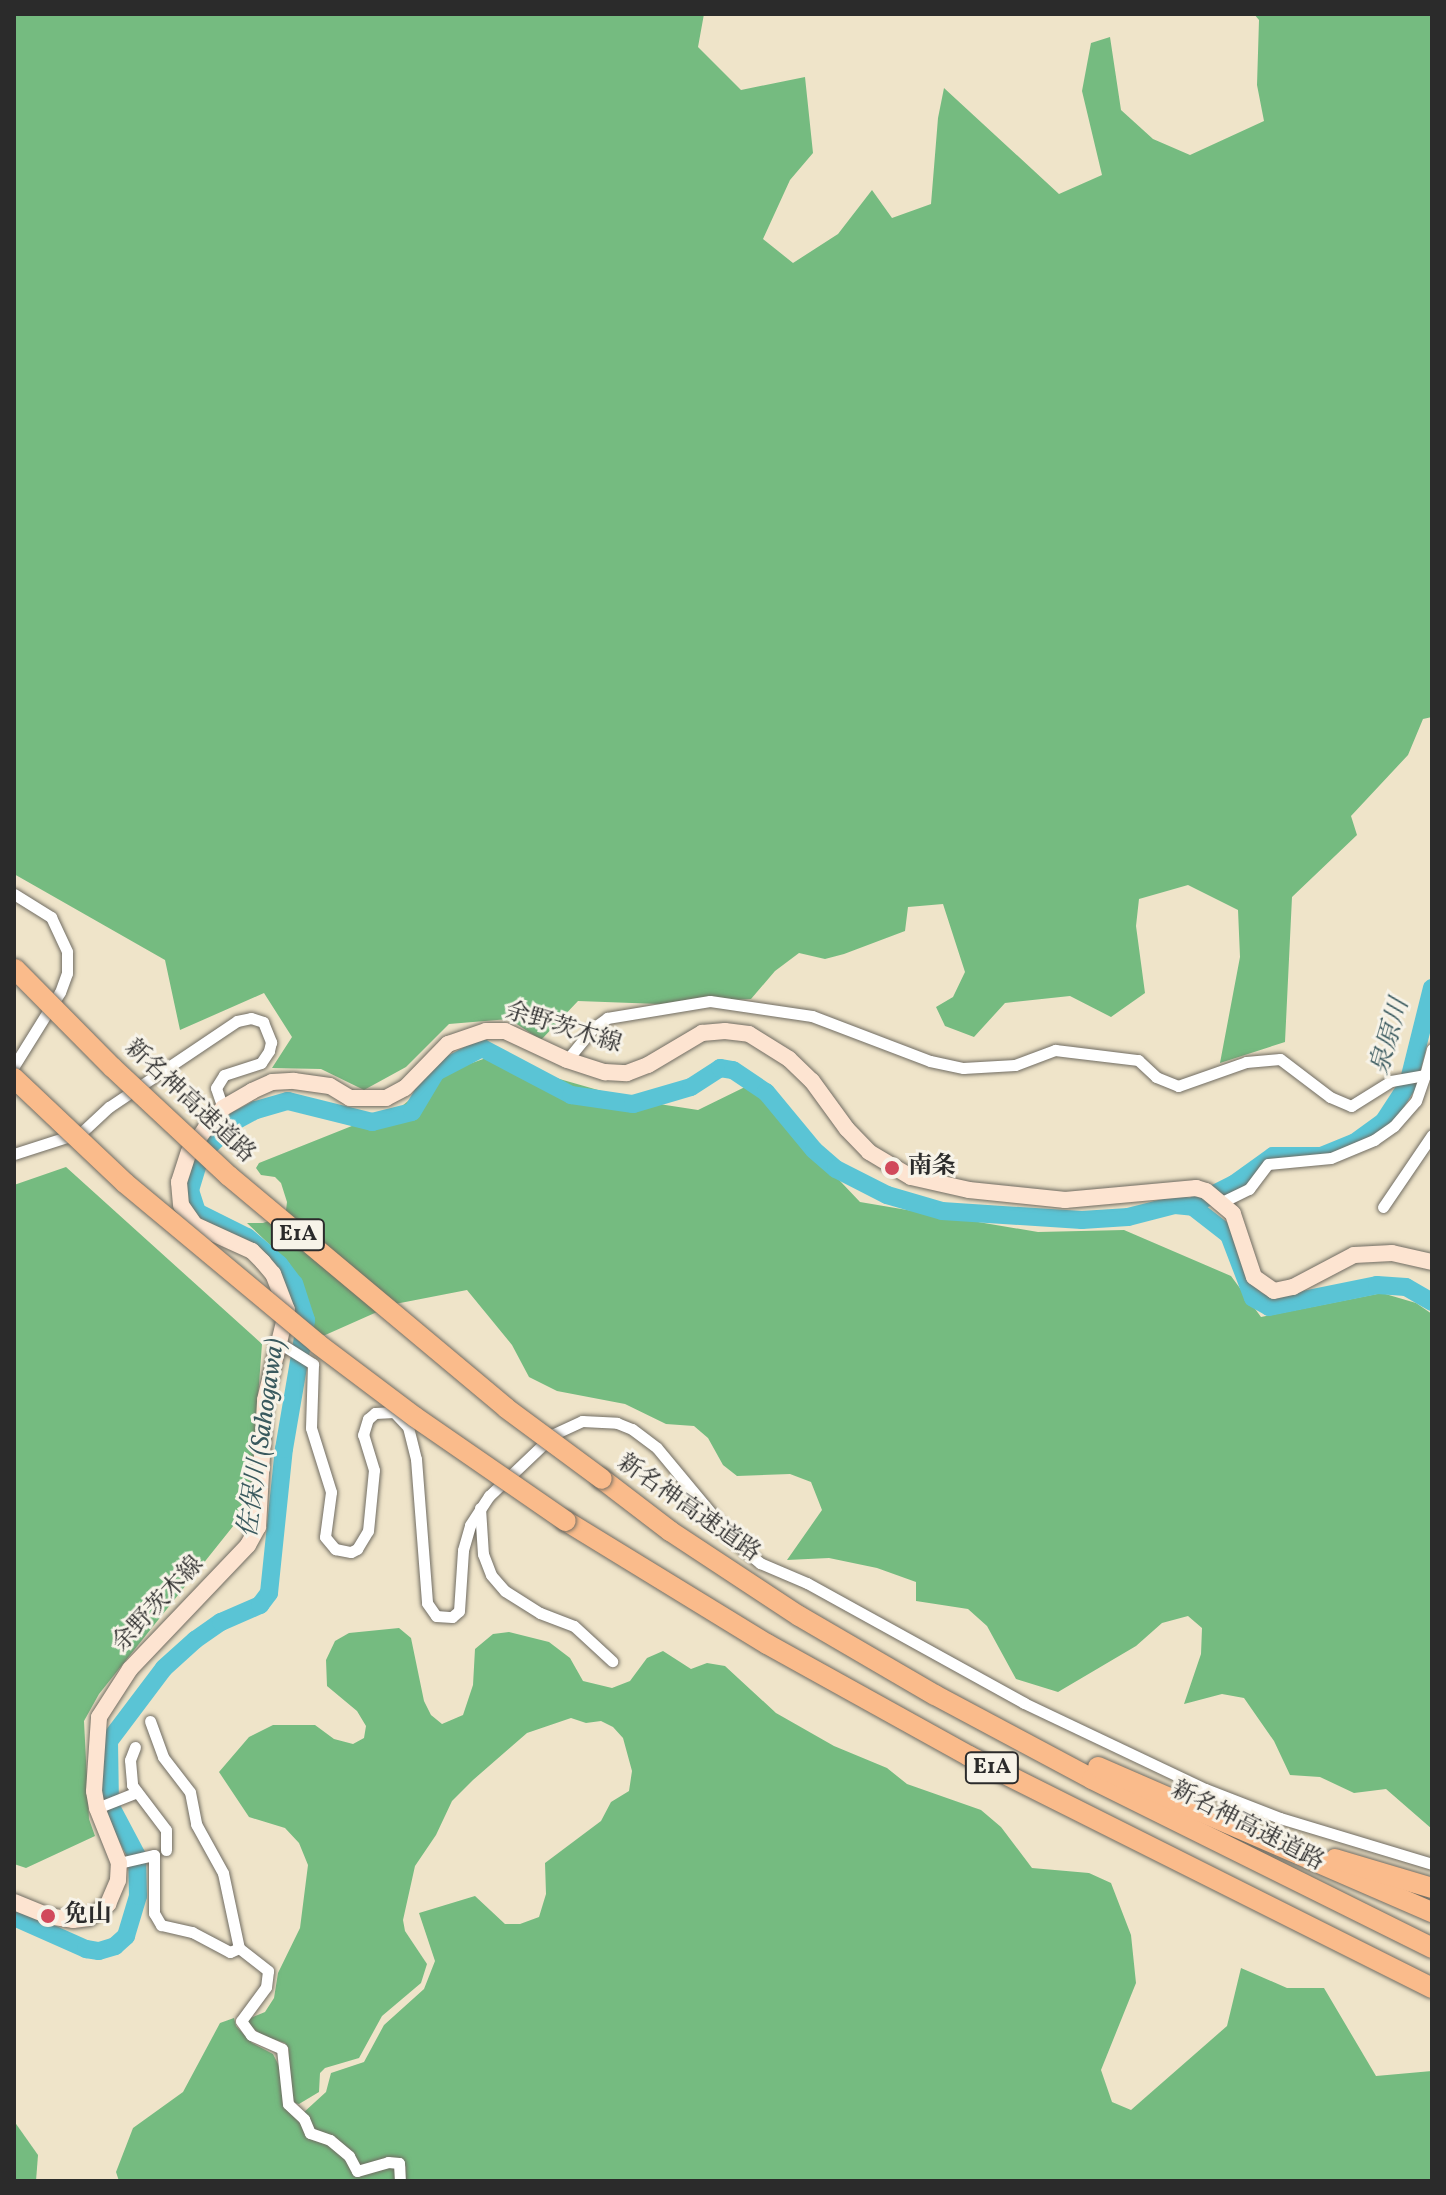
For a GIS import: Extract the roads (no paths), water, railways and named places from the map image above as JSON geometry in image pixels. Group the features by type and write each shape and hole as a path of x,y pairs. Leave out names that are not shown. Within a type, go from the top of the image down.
{"highway":[{"name":"新名神高速道路","path":"14,968 112,1067 241,1186 506,1408 670,1531 799,1616 1092,1779 1432,1948"},
{"name":"E1A","path":"14,1078 125,1183 318,1344 415,1417 566,1521 719,1617 956,1749 1432,1988"},
{"path":"799,1616 1068,1753 1432,1912"},
{"path":"1240,1830 1432,1888"},
{"path":"1382,1964 1415,1993 1432,2001"}],"main road":[{"name":"余野茨木線","path":"119,1863 100,1807 96,1731 105,1705 130,1669 248,1545 258,1527 265,1400 284,1345 287,1310 273,1274 252,1251 195,1225 181,1205 179,1182 189,1152 223,1108 272,1082 294,1081 330,1086 350,1098 386,1098 405,1088 448,1044 486,1031 505,1031 567,1060 605,1072 627,1073 648,1065 702,1033 725,1031 749,1034 789,1059 812,1081 847,1129 869,1152 911,1177 969,1190 1065,1200 1186,1186 1215,1198"},
{"path":"1215,1198 1233,1214 1254,1277 1274,1291 1293,1287 1354,1255 1392,1253 1432,1262"},
{"path":"14,1902 59,1919 89,1918 100,1912 115,1893 119,1863"}],"street":[{"path":"14,894 51,917 67,952 67,973 60,992 14,1066"},
{"path":"567,1060 592,1029 607,1018 682,1003 725,1001 812,1016 930,1061 963,1068 1015,1065 1055,1050 1138,1060 1156,1077 1178,1086 1246,1062 1280,1059 1330,1097 1351,1106 1391,1081 1425,1075"},
{"path":"14,1154 82,1132 109,1107 237,1021 251,1018 263,1022 271,1042 269,1051 261,1063 224,1075 216,1088 223,1108"},
{"path":"1215,1198 1249,1189 1268,1164 1331,1158 1374,1140 1394,1126 1416,1101 1432,1049"},
{"path":"1383,1207 1432,1135"},
{"path":"284,1345 309,1359 314,1372 311,1428 331,1492 325,1537 329,1544 351,1552 364,1542 368,1531 374,1470 363,1435 368,1419 375,1413 394,1412 408,1427 412,1438 427,1603 436,1616 452,1617 459,1611 463,1550 480,1508 554,1434 582,1421 617,1423 639,1433 657,1448 735,1542 760,1563 807,1583 1024,1703 1205,1789 1280,1818 1432,1864"},
{"path":"480,1508 484,1522 483,1554 498,1583 521,1602 574,1626 612,1661"},
{"path":"150,1721 163,1757 190,1792 196,1824 223,1873 239,1948 268,1971 266,1987 242,2018 241,2024 251,2035 282,2049 288,2104 304,2119 310,2133 326,2137 349,2156 357,2171 388,2162 399,2163 402,2171 400,2181"},
{"path":"135,1747 130,1760 130,1779 166,1830 154,1913 161,1925 192,1932 230,1952 239,1948"},
{"path":"100,1807 137,1792"},
{"path":"119,1863 164,1851"}],"waterway":[{"name":"泉原川","path":"1198,1202 1234,1184 1273,1156 1321,1156 1354,1143 1384,1121 1408,1084 1432,988"},
{"name":"佐保川 (Sahogawa)","path":"14,1917 86,1949 99,1951 115,1946 126,1936 138,1896 137,1856 110,1805 109,1741 164,1668 195,1640 221,1622 260,1605 269,1593 284,1449 306,1320 294,1284 279,1264 247,1237 197,1212 190,1190 201,1154 237,1120 256,1110 288,1101 372,1122 412,1112 436,1072 482,1048 571,1095 633,1104 691,1087 720,1068 733,1070 766,1092 814,1150 836,1169 887,1195 942,1211 1082,1220 1128,1217 1175,1205 1193,1207 1229,1235 1253,1298 1269,1307 1377,1285 1406,1287 1432,1302"}],"place":[{"name":"南条","path":"892,1168"},
{"name":"免山","path":"48,1916"}]}
